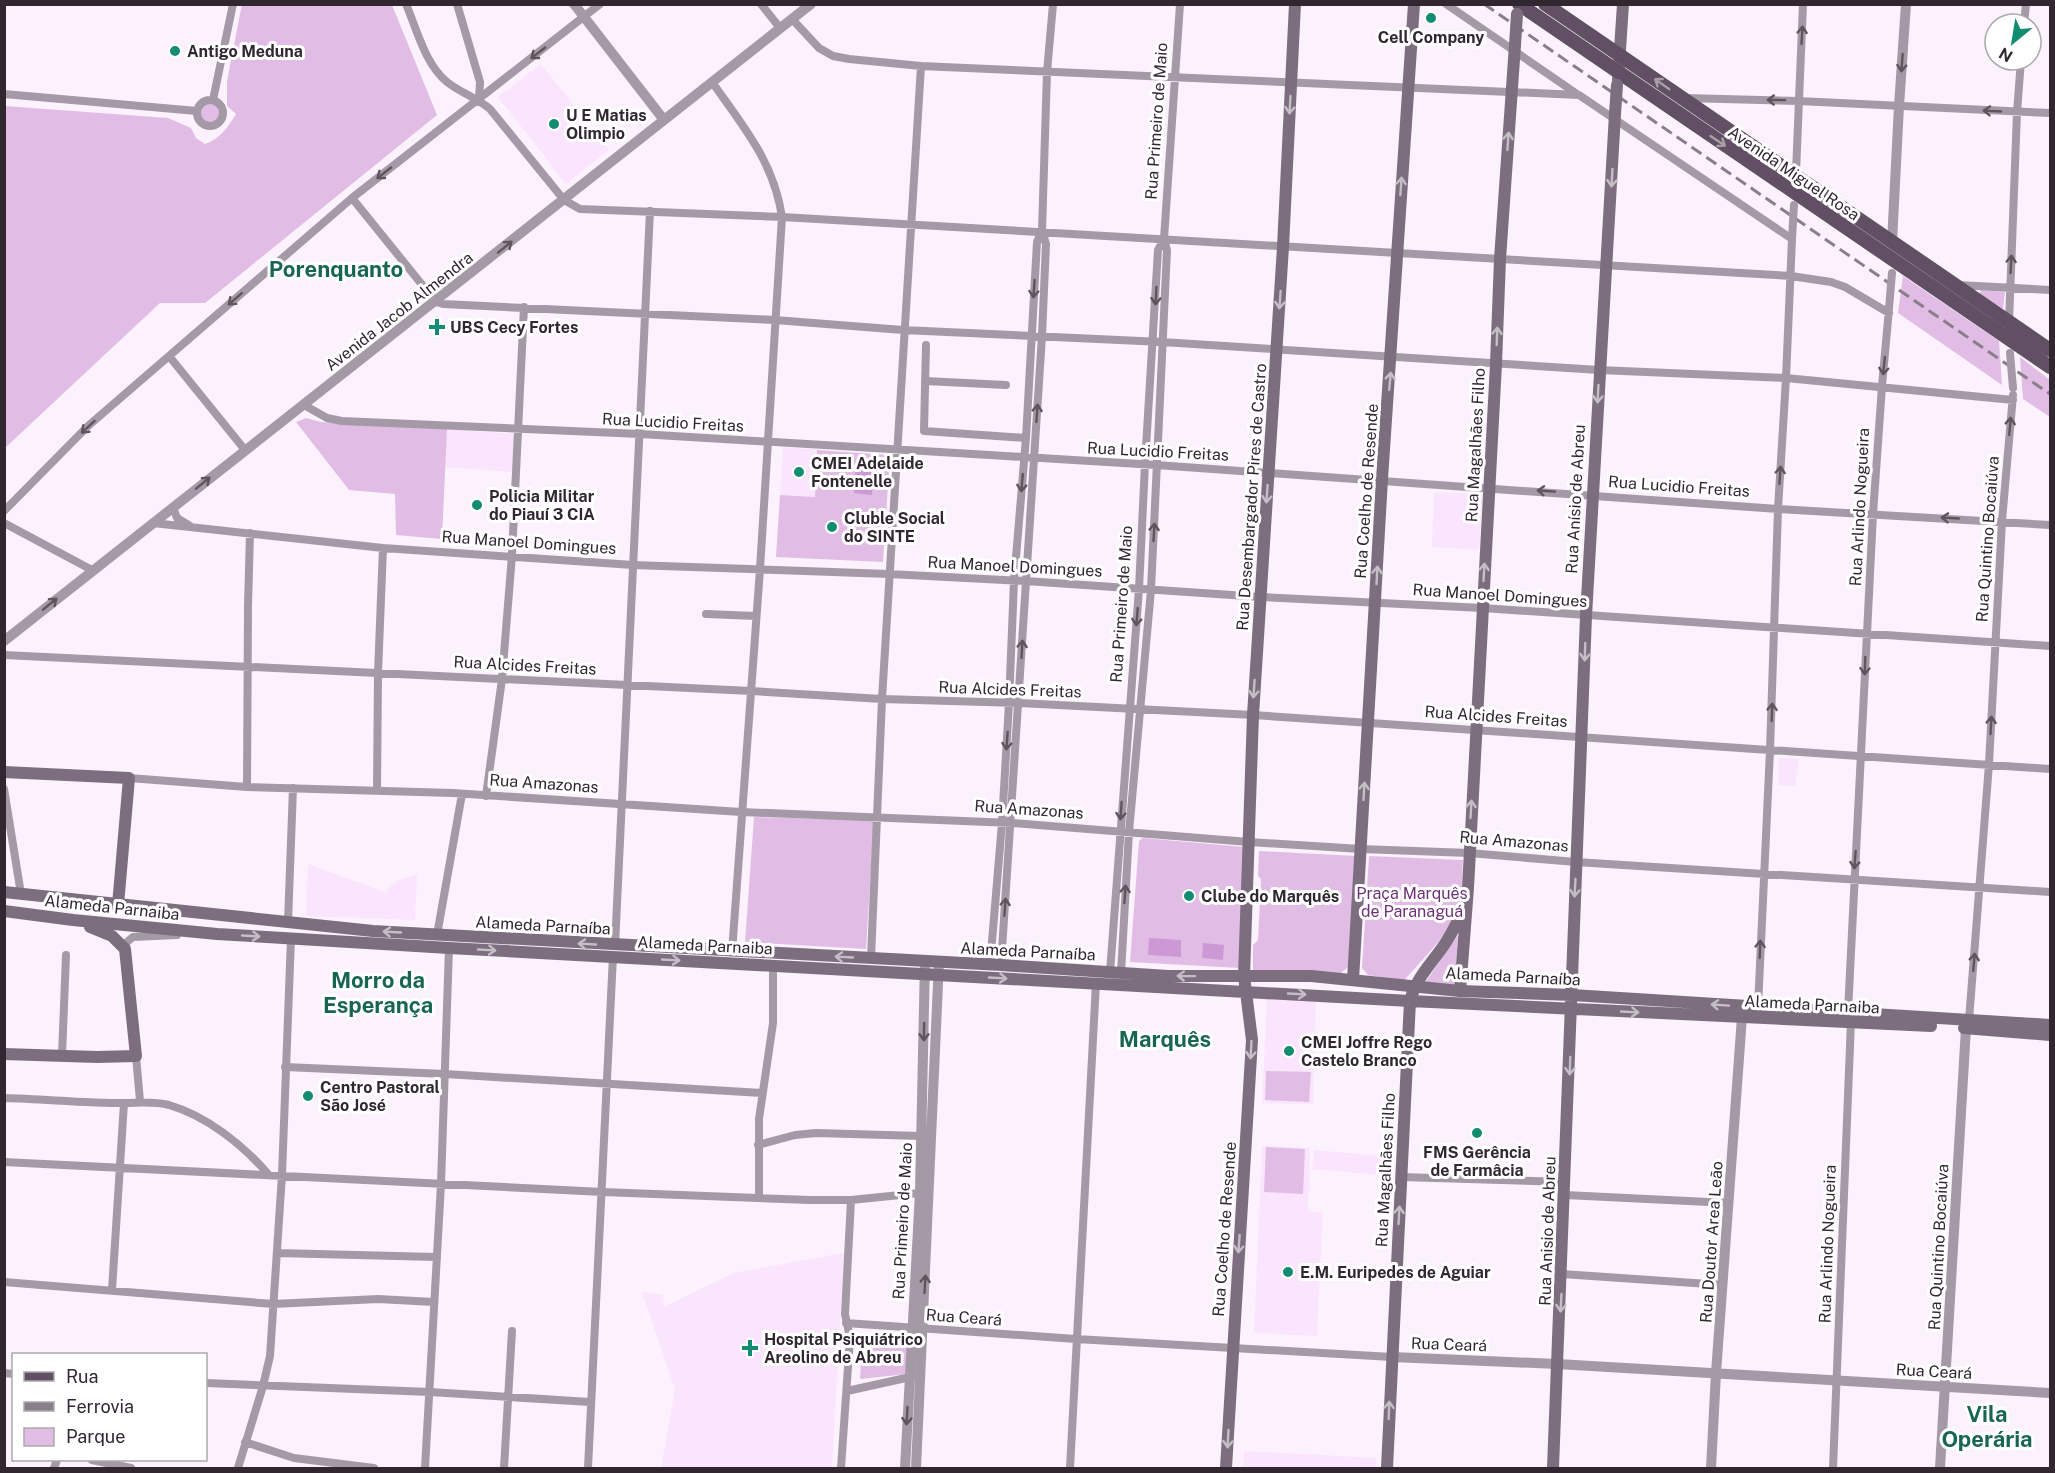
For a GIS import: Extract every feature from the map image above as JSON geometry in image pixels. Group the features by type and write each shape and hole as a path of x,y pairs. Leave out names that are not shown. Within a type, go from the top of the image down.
{"main road":[{"name":"Rua Desembargador Pires de Castro","path":"1246,992 1244,976 1253,715 1283,247 1295,4"},
{"name":"Rua Coelho de Resende","path":"1353,980 1382,479 1392,357 1396,253 1414,4"},
{"name":"Avenida Miguel Rosa","path":"1545,4 2050,350"},
{"name":"Rua Anísio de Abreu","path":"1572,1002 1592,494 1623,4"},
{"name":"Rua Magalhães Filho","path":"1460,991 1468,888 1500,259 1518,8"},
{"name":"Avenida Miguel Rosa","path":"1518,8 1618,79 2010,346 2050,367"},
{"name":"Rua Amazonas","path":"4,772 129,778"},
{"path":"118,905 129,778"},
{"name":"Rua Magalhães Filho","path":"1387,1468 1410,1001 1421,974 1450,936 1464,906 1468,888"},
{"name":"Alameda Parnaíba","path":"4,892 332,928 614,951 732,952 871,958 925,968 939,962 1178,976 1311,976 1572,1002"},
{"name":"Alameda Parnaiba","path":"4,910 73,920 217,934 449,948 614,951 773,966 925,968 939,975"},
{"path":"4,1054 136,1056 125,949 112,936 73,920"},
{"name":"Alameda Parnaíba","path":"939,975 1410,1001 1758,1007 1850,1017 1968,1024 2050,1025"},
{"name":"Rua Coelho de Resende","path":"1227,1468 1252,1040 1246,992"},
{"name":"Alameda Parnaiba","path":"1572,1002 1742,1017 1850,1017"},
{"name":"Rua Anisio de Abreu","path":"1553,1468 1572,1002"},
{"path":"1968,1024 2050,1035"}],"street":[{"path":"213,100 233,4"},
{"path":"406,4 438,74 461,92 479,99 490,109 564,200 580,209 1042,231 1791,276 1831,282 1889,310"},
{"path":"457,4 480,82 479,99"},
{"path":"574,4 664,120"},
{"path":"4,511 88,426 352,198 600,4"},
{"path":"761,4 780,27"},
{"name":"Avenida Jacob Almendra","path":"4,641 811,4"},
{"path":"996,965 1002,823 1025,581 1042,336 1046,244 1042,231 1047,72 1053,4"},
{"name":"Rua Primeiro de Maio","path":"1115,973 1124,922 1124,832 1129,709 1139,589 1145,464 1167,250 1164,239 1180,4"},
{"path":"1446,4 1514,48 1579,95 1615,117 1792,239"},
{"path":"1758,1007 1775,629 1778,509 1803,4"},
{"name":"Rua Arlindo Nogueira","path":"1833,1468 1854,880 1873,514 1892,266 1906,4"},
{"path":"792,19 819,48 833,56 921,66 1579,95"},
{"path":"871,958 889,574 921,66"},
{"name":"Rua Quintino Bocaiúva","path":"1940,1468 1968,1024 1989,764 2002,521 2013,400 2009,322 2020,72"},
{"path":"712,82 771,171 782,217 760,569 732,952"},
{"path":"4,94 197,111"},
{"path":"1681,98 2050,113"},
{"path":"213,100 220,105 224,113 218,124 209,127 201,123 197,111 204,101 213,100"},
{"path":"352,198 436,302 443,304 775,320 903,330 1158,342 1599,370 1786,378 2013,400"},
{"path":"588,1468 650,211"},
{"path":"996,965 1012,823 1014,581 1026,438 1037,242 1042,231"},
{"path":"1954,285 2050,290"},
{"path":"486,796 502,679 512,555 524,307"},
{"name":"Rua Primeiro de Maio","path":"1115,973 1113,921 1141,709 1151,590 1158,342"},
{"path":"926,345 923,429 925,432 1026,438"},
{"path":"169,356 245,450"},
{"path":"925,381 1006,385"},
{"name":"Rua Lucidio Freitas","path":"304,405 327,418 342,421 639,434 1145,464 1382,479 1778,509 2050,525"},
{"path":"1143,506 1155,506"},
{"path":"172,507 177,518 193,527"},
{"path":"4,523 92,570"},
{"name":"Rua Manoel Domingues","path":"153,523 383,548 633,565 1025,581 1261,597 1482,608 2050,646"},
{"path":"247,787 250,533"},
{"path":"377,790 378,673 383,548"},
{"path":"706,614 756,616"},
{"name":"Rua Alcides Freitas","path":"4,655 882,699 1253,715 2050,768"},
{"name":"Rua Amazonas","path":"129,778 247,787 377,790 741,812 1012,823 1249,842 1469,853 1576,862 2050,892"},
{"path":"288,922 293,788"},
{"path":"4,789 21,894"},
{"path":"436,935 462,794"},
{"path":"1113,921 1124,922"},
{"name":"Alameda Parnaiba","path":"125,949 127,942 134,937 217,934"},
{"path":"237,1468 270,1356 282,1175 291,938"},
{"path":"425,1468 441,1184 449,948"},
{"path":"62,1056 66,955"},
{"name":"Rua Primeiro de Maio","path":"916,1468 939,962"},
{"path":"759,1198 758,1145 762,1093 773,1023 773,966"},
{"name":"Rua Primeiro de Maio","path":"905,1468 920,1193 925,968"},
{"path":"1070,1468 1096,983"},
{"name":"Rua Doutor Area Leão","path":"1711,1468 1742,1017"},
{"path":"136,1056 140,1101"},
{"path":"285,1067 762,1093"},
{"path":"4,1098 124,1103 140,1101 169,1105 192,1114 235,1142 269,1175"},
{"path":"112,1290 124,1103"},
{"path":"758,1145 795,1135 816,1133 921,1136"},
{"path":"4,1162 759,1198 851,1200 920,1193"},
{"path":"1401,1177 1729,1203"},
{"path":"841,1468 850,1338 846,1323 851,1200"},
{"path":"277,1252 436,1257"},
{"path":"1562,1274 1724,1285"},
{"path":"4,1282 273,1304 378,1299 434,1302"},
{"name":"Rua Ceará","path":"846,1323 1076,1339 1716,1372 2050,1393"},
{"path":"504,1468 512,1331"},
{"path":"847,1391 921,1374"},
{"path":"207,1383 430,1392 590,1402"},
{"path":"245,1442 294,1458 374,1468"},
{"path":"97,1461 131,1468"}],"shaded area":[{"name":"U E Matias Olimpio","path":"541,64 609,150 566,184 498,97"},
{"path":"447,429 515,434 513,472 445,467"},
{"name":"CMEI Adelaide Fontenelle","path":"783,447 817,450 815,497 780,495"},
{"path":"856,459 874,460 872,495 854,493"},
{"path":"1434,492 1483,494 1479,550 1432,547"},
{"path":"1779,758 1799,759 1795,786 1778,785"},
{"path":"308,864 385,892 396,881 417,875 415,920 306,916"},
{"path":"1149,938 1181,940 1181,957 1148,955"},
{"path":"1203,943 1224,945 1223,960 1202,958"},
{"name":"CMEI Joffre Rego Castelo Branco","path":"1267,996 1316,999 1313,1104 1262,1103"},
{"name":"E.M. Euripedes de Aguiar","path":"1262,1146 1310,1148 1308,1211 1323,1212 1317,1336 1254,1333"},
{"path":"1314,1150 1394,1157 1392,1176 1312,1169"},
{"name":"Hospital Psiquiátrico Areolino de Abreu","path":"844,1253 832,1468 661,1468 675,1389 642,1292 663,1295 664,1307 733,1273"},
{"path":"1244,1451 1377,1458 1376,1468 1243,1468"}],"green space":[{"path":"242,4 392,5 437,115 205,303 160,303 5,448 5,106 168,118 191,128 196,138 205,144 210,142 223,132 236,114 227,106 227,81"},
{"path":"210,103 217,106 220,113 217,120 210,123 203,120 200,113 203,106"},
{"path":"1903,276 1999,341 2002,385 1898,313"},
{"path":"1981,290 2005,292 2003,309 1979,294"},
{"path":"2020,357 2050,380 2050,417 2023,399"},
{"path":"306,418 321,422 447,429 442,539 396,535 395,494 349,490 296,422"},
{"name":"Cluble Social do SINTE","path":"817,450 890,455 883,562 776,557 780,495 815,497"},
{"path":"754,817 874,820 866,949 745,942"},
{"name":"Clube do Marquês","path":"1143,838 1244,847 1240,968 1130,962 1139,841"},
{"name":"Praça Marquês de Paranaguá","path":"1259,851 1356,856 1348,967 1341,973 1253,974 1253,945 1258,940 1261,879 1258,876"},
{"name":"Praça Marquês de Paranaguá","path":"1369,856 1463,860 1462,888 1458,909 1446,932 1404,981 1368,975 1362,968"},
{"name":"Praça Marquês de Paranaguá","path":"1458,935 1455,987 1424,984"},
{"path":"1266,1071 1311,1072 1309,1102 1265,1100"},
{"path":"1266,1147 1305,1149 1303,1194 1264,1192"},
{"path":"863,1333 911,1335 907,1374 860,1379"}],"railway":[{"path":"1484,4 2050,394"}],"place":[{"name":"Cell Company","path":"1431,18"},
{"name":"Antigo Meduna","path":"175,51"},
{"name":"U E Matias Olimpio","path":"554,124"},
{"name":"UBS Cecy Fortes","path":"437,327"},
{"name":"CMEI Adelaide Fontenelle","path":"799,472"},
{"name":"Policia Militar do Piauí 3 CIA","path":"477,505"},
{"name":"Cluble Social do SINTE","path":"832,527"},
{"name":"Clube do Marquês","path":"1189,896"},
{"name":"CMEI Joffre Rego Castelo Branco","path":"1289,1051"},
{"name":"Centro Pastoral São José","path":"308,1096"},
{"name":"FMS Gerência de Farmâcia","path":"1477,1133"},
{"name":"E.M. Euripedes de Aguiar","path":"1288,1272"},
{"name":"Hospital Psiquiátrico Areolino de Abreu","path":"750,1348"}],"district":[{"name":"Porenquanto","path":"336,269"},
{"name":"Morro da Esperança","path":"378,992"},
{"name":"Marquês","path":"1165,1039"},
{"name":"Vila Operária","path":"1987,1426"}]}
